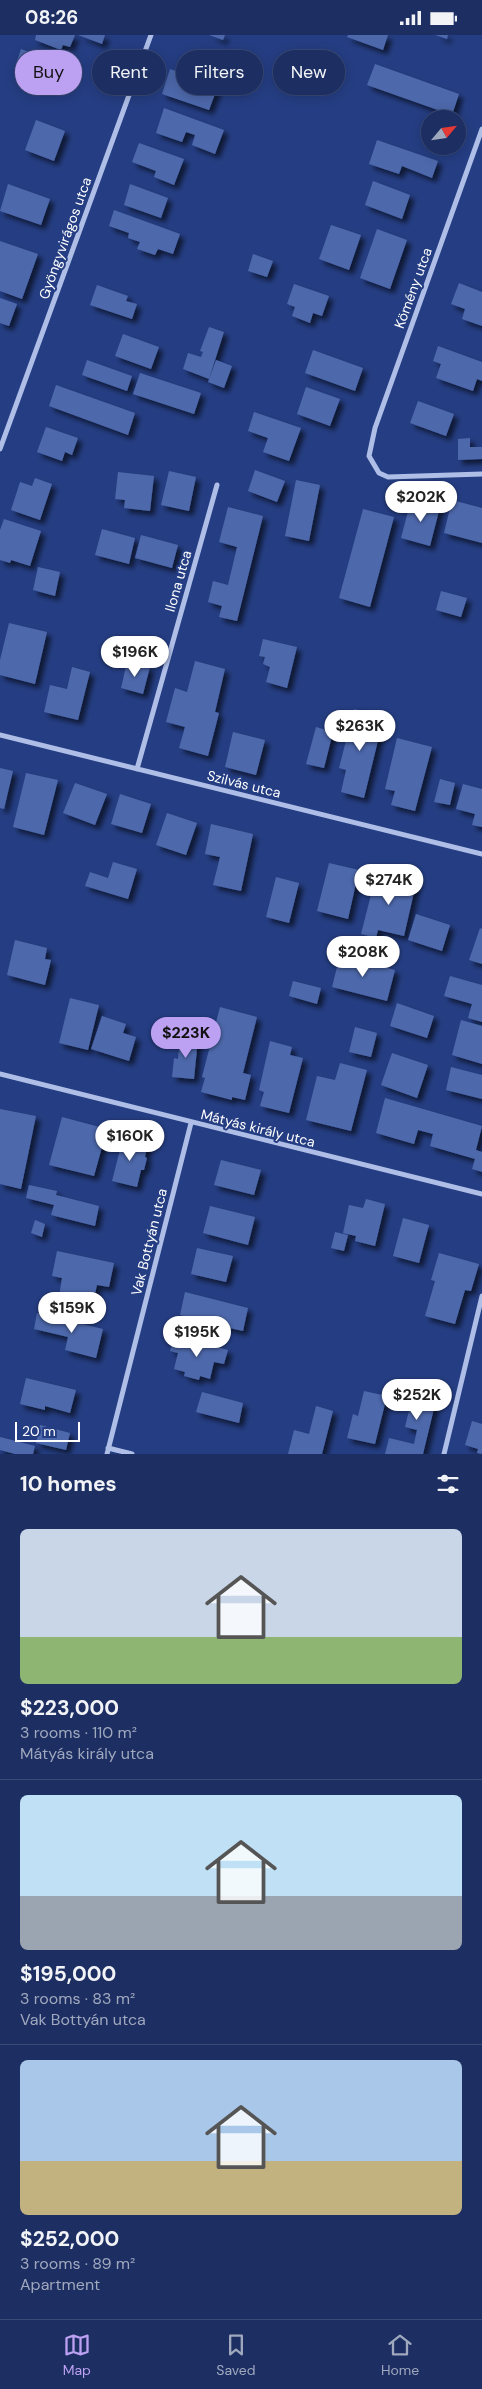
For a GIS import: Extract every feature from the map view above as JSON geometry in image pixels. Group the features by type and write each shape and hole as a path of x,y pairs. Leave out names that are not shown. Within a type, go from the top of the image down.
{"street":[{"name":"Gyöngyvirágos utca","path":"0,449 150,35"},
{"name":"Kömény utca","path":"482,129 375,428 369,456 379,473 388,477 482,474"},
{"name":"Ilona utca","path":"137,769 217,485"},
{"name":"Szilvás utca","path":"0,735 482,854"},
{"name":"Mátyás király utca","path":"0,1074 482,1194"},
{"name":"Vak Bottyán utca","path":"108,1451 191,1123"},
{"path":"444,1454 482,1296"},
{"path":"108,1451 132,1454"}],"building":[{"path":"36,35 75,35 70,47 63,45 61,50 35,40"},
{"path":"78,35 105,35 102,44"},
{"path":"209,35 225,35 223,40"},
{"path":"348,35 388,35 383,50 347,37"},
{"path":"435,35 448,35 447,39"},
{"path":"375,64 459,94 454,110 438,110 367,85"},
{"path":"170,69 176,71 176,95 215,95 209,110 165,95 166,82"},
{"path":"164,108 224,130 215,154 192,145 195,135 186,132 182,142 156,133"},
{"path":"36,120 65,131 54,161 25,150"},
{"path":"377,140 438,161 432,178 402,166 399,174 369,164"},
{"path":"139,143 184,159 174,185 154,177 156,171 132,162"},
{"path":"373,181 410,195 402,219 365,205"},
{"path":"8,184 50,199 41,225 0,211"},
{"path":"130,184 168,198 161,218 124,205"},
{"path":"114,210 180,234 173,254 158,249 155,255 137,249 140,242 128,238 129,233 109,226"},
{"path":"331,225 361,235 349,270 319,259"},
{"path":"377,229 407,240 390,289 360,278"},
{"path":"0,241 38,254 22,299 0,291"},
{"path":"253,254 273,261 267,277 248,271"},
{"path":"459,283 482,292 482,326 462,319 465,309 451,304"},
{"path":"294,284 329,296 322,316 313,313 310,323 292,316 295,307 287,304"},
{"path":"97,285 128,296 126,301 137,304 132,319 90,305"},
{"path":"0,298 17,304 9,326 0,323"},
{"path":"209,327 224,332 209,379 183,369 188,353 201,357 203,352 200,351"},
{"path":"123,334 159,347 151,369 115,356"},
{"path":"438,346 482,362 482,381 477,379 473,391 436,378 441,364 433,361"},
{"path":"313,350 363,368 355,391 305,373"},
{"path":"87,360 132,376 127,391 82,375"},
{"path":"216,360 232,366 224,388 208,382"},
{"path":"140,373 201,393 194,414 133,394"},
{"path":"56,385 135,413 128,435 49,406"},
{"path":"306,387 340,399 330,426 297,414"},
{"path":"418,401 454,414 446,436 410,423"},
{"path":"254,412 301,428 289,461 263,452 268,438 248,431"},
{"path":"46,427 78,438 72,455 65,452 62,461 37,452"},
{"path":"470,438 470,447 482,447 482,459 458,460 458,439"},
{"path":"255,470 285,481 277,502 248,491"},
{"path":"169,471 196,477 189,511 161,505"},
{"path":"118,472 154,476 150,511 124,508 125,500 115,499"},
{"path":"35,478 52,484 40,520 11,510 20,482 32,486"},
{"path":"296,480 320,485 309,541 285,536"},
{"path":"411,500 440,507 430,546 401,538"},
{"path":"452,500 482,508 482,543 444,533"},
{"path":"228,507 263,516 237,621 219,617 222,606 208,602 213,581 228,585 237,547 219,542"},
{"path":"363,509 394,517 370,607 339,598"},
{"path":"4,519 41,531 30,566 11,560 10,563 0,560 0,530"},
{"path":"102,529 135,538 129,564 95,555"},
{"path":"141,535 178,545 172,568 135,558"},
{"path":"38,567 60,572 55,596 33,590"},
{"path":"441,591 467,598 461,617 436,610"},
{"path":"9,623 47,632 35,684 0,675 0,660"},
{"path":"263,639 297,647 287,688 266,682 270,667 263,664 265,657 259,656"},
{"path":"195,661 225,669 215,712 219,713 208,756 179,748 185,727 166,722 175,688 187,692"},
{"path":"127,662 150,667 143,694 121,688"},
{"path":"72,667 90,672 78,720 44,712 50,685 67,689"},
{"path":"354,709 384,716 364,798 341,792 346,770 339,768"},
{"path":"316,727 333,732 324,768 306,764"},
{"path":"233,732 265,740 256,775 225,767"},
{"path":"397,738 432,747 415,811 391,805 395,791 385,789"},
{"path":"0,768 13,771 4,809 0,808"},
{"path":"26,773 58,780 44,835 13,827"},
{"path":"440,779 455,783 450,805 434,802"},
{"path":"75,783 107,794 95,825 63,813"},
{"path":"463,784 482,789 482,827 472,825 475,814 456,809"},
{"path":"120,794 151,804 142,833 111,824"},
{"path":"167,813 197,823 186,855 156,845"},
{"path":"211,824 253,834 241,891 213,885 220,857 205,854"},
{"path":"113,862 137,869 128,899 85,886 90,872 108,878"},
{"path":"329,863 359,870 348,919 317,911"},
{"path":"376,875 399,880 400,875 417,879 404,936 378,930 376,938 361,934"},
{"path":"276,877 299,883 289,923 266,917"},
{"path":"416,914 450,925 442,951 408,940"},
{"path":"480,928 482,929 482,964 469,960"},
{"path":"15,940 47,948 45,959 51,960 45,985 7,975"},
{"path":"340,955 395,970 387,1001 332,987"},
{"path":"450,976 482,985 482,1022 468,1018 472,1004 444,996"},
{"path":"293,981 321,988 317,1004 289,996"},
{"path":"70,998 99,1005 88,1050 59,1043"},
{"path":"397,1003 434,1016 427,1038 390,1026"},
{"path":"220,1007 257,1017 243,1073 251,1075 245,1100 232,1097 232,1100 201,1092 205,1078 202,1077"},
{"path":"102,1016 126,1024 123,1033 136,1037 129,1061 91,1049"},
{"path":"461,1020 482,1026 482,1064 452,1055"},
{"path":"355,1027 377,1033 371,1057 349,1052"},
{"path":"180,1037 198,1039 194,1079 172,1077 174,1058 178,1059"},
{"path":"270,1041 292,1047 290,1055 303,1058 289,1113 260,1106 264,1092 259,1090"},
{"path":"392,1053 428,1065 417,1098 381,1085"},
{"path":"340,1063 367,1070 351,1131 306,1120 317,1076 335,1080"},
{"path":"451,1067 482,1075 482,1099 446,1090"},
{"path":"385,1098 482,1126 476,1150 482,1152 482,1172 472,1169 475,1159 430,1146 433,1134 418,1130 414,1144 376,1133"},
{"path":"0,1109 36,1116 21,1189 0,1184"},
{"path":"62,1117 107,1129 94,1176 49,1165"},
{"path":"123,1138 148,1144 144,1170 141,1170 137,1187 112,1181"},
{"path":"221,1160 261,1170 254,1195 214,1185"},
{"path":"29,1185 57,1191 56,1195 99,1206 95,1226 51,1215 54,1205 26,1198"},
{"path":"366,1199 385,1204 375,1246 355,1241 356,1236 343,1233 349,1205 363,1208"},
{"path":"210,1206 255,1217 248,1245 203,1233"},
{"path":"403,1218 429,1225 419,1263 393,1256"},
{"path":"35,1220 45,1224 42,1237 31,1233"},
{"path":"335,1232 348,1235 344,1251 331,1248"},
{"path":"197,1248 233,1256 226,1282 191,1274"},
{"path":"57,1251 114,1263 109,1287 97,1285 93,1303 59,1296 62,1278 52,1276"},
{"path":"439,1253 479,1264 471,1291 465,1290 455,1324 425,1316 435,1281 431,1280"},
{"path":"185,1292 248,1308 243,1331 211,1324 210,1331 188,1326 190,1318 180,1315"},
{"path":"37,1313 103,1329 96,1358 65,1350 68,1337 34,1329"},
{"path":"174,1336 228,1350 224,1364 214,1362 210,1379 200,1376 199,1380 184,1376 185,1372 174,1369 178,1353 170,1351"},
{"path":"26,1378 76,1390 70,1413 45,1406 45,1410 20,1404"},
{"path":"416,1382 439,1388 423,1454 385,1454 389,1438 414,1444 417,1430 405,1427"},
{"path":"364,1391 387,1396 375,1444 347,1438 353,1414 358,1416"},
{"path":"202,1392 243,1403 239,1423 196,1412"},
{"path":"316,1406 333,1411 322,1454 288,1454 294,1430 309,1434"},
{"path":"472,1421 482,1424 482,1454 477,1453 478,1449 465,1445"},
{"path":"40,1425 70,1433 66,1450 36,1443"},
{"path":"0,1437 35,1446 33,1454 15,1454 0,1450"}]}
